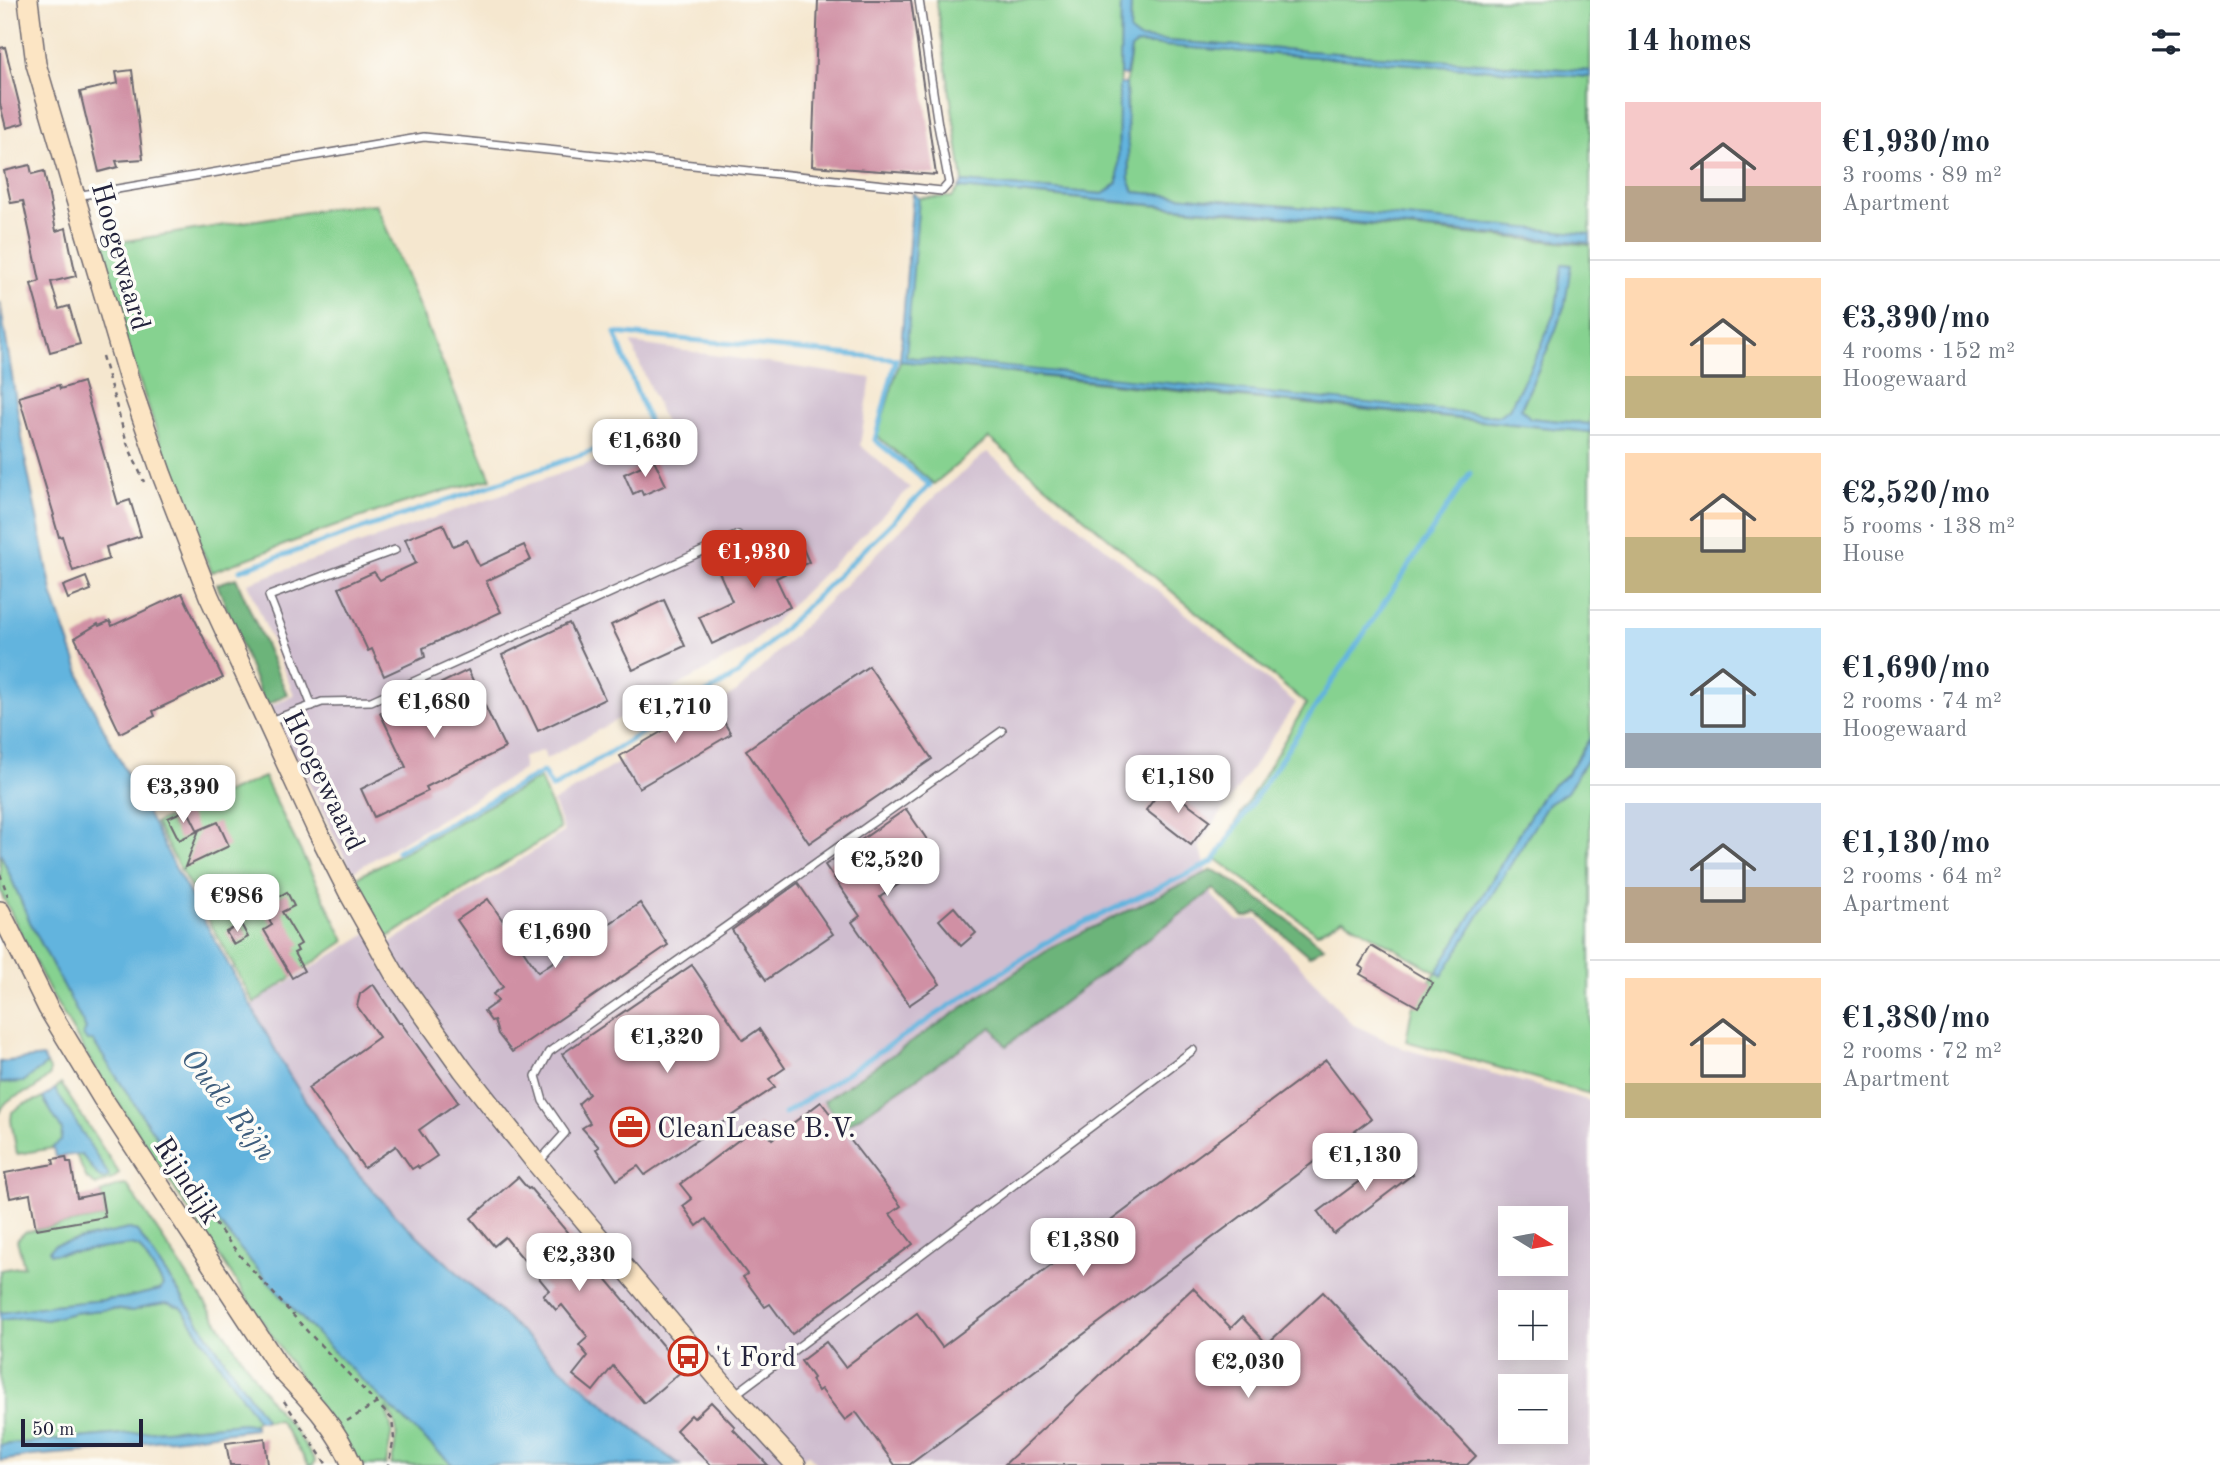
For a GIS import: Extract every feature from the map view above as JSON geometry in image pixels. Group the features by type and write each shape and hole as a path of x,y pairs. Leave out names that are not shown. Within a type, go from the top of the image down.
{"street":[{"name":"Hoogewaard","path":"28,0 36,64 130,383 162,475 209,596 317,830 394,973 463,1070 537,1164 733,1396 796,1465"},
{"name":"Rijndijk","path":"4,904 48,1008 103,1099 170,1205 281,1370 319,1408 346,1450 352,1465"}],"lane":[{"path":"75,196 424,136 942,191 949,183 919,0"},
{"path":"266,722 322,702 371,701 738,535"},
{"path":"312,706 269,596 395,550"},
{"path":"537,1164 565,1133 543,1101 536,1076 550,1052 1002,731"},
{"path":"733,1396 1193,1050"}],"path":[{"name":"Hoogewaard","path":"101,354 127,443 149,491"},
{"path":"0,874 4,904"},
{"path":"165,1159 258,1276 392,1419 394,1439 388,1465"}],"shaded area":[{"path":"631,343 871,378 860,445 910,488 750,646 546,759 543,750 522,758 524,769 352,872 301,767 265,709 294,695 248,583 670,435"},
{"path":"987,452 1296,703 1199,846 1213,897 1238,921 1258,919 1352,1024 1405,1049 1590,1101 1590,1465 818,1465 808,1454 794,1465 657,1465 392,1230 228,1025 243,1010 377,927 390,943 564,832 553,802 738,691 935,496"}],"green space":[{"path":"936,0 1121,0 1118,184 1103,194 963,182"},
{"path":"1131,0 1590,0 1590,71 1139,39 1130,33"},
{"path":"1138,44 1590,77 1590,235 1134,192 1129,180 1126,84 1131,49"},
{"path":"959,188 1590,245 1590,424 1530,418 1521,409 1565,304 1570,265 1563,264 1556,308 1541,347 1509,409 1498,416 905,357 919,198 952,197"},
{"path":"376,204 491,479 385,509 212,572 181,504 94,246 338,207"},
{"path":"900,361 1590,432 1590,738 1568,773 1543,794 1548,804 1567,792 1590,754 1590,1094 1406,1041 1412,1008 1436,972 1343,919 1317,933 1215,858 1306,704 989,438 934,484 877,436"},
{"path":"236,578 287,694 265,706 217,584"},
{"path":"264,777 345,941 254,1003 155,823"},
{"path":"540,778 560,829 382,941 352,880"},
{"path":"0,852 30,922 86,1029 87,1041 93,1041 203,1202 247,1257 303,1319 361,1379 453,1465 391,1465 396,1428 386,1407 392,1431 386,1465 359,1465 91,1062 49,990 0,891"},
{"path":"1212,870 1262,901 1324,947 1309,956 1258,913 1243,917 1214,889 1006,1046 992,1027 843,1128 824,1101 1054,946"},
{"path":"47,1064 50,1075 32,1090 9,1100 0,1113 0,1083 23,1082"},
{"path":"61,1084 119,1173 113,1179 96,1185 87,1179 76,1155 81,1154 100,1178 55,1089"},
{"path":"43,1098 63,1130 61,1141 53,1148 17,1154 12,1112 24,1104"},
{"path":"127,1185 273,1405 313,1457 313,1465 309,1465 279,1420 264,1421 137,1231 129,1229 54,1245 55,1254 131,1245 139,1247 161,1281 163,1286 160,1290 125,1298 0,1313 0,1270 24,1266 17,1240 25,1232 105,1217 101,1193"},
{"path":"166,1303 181,1307 255,1416 258,1421 254,1422 255,1425 243,1423 0,1445 0,1320 25,1317 47,1320 73,1313 112,1309 133,1311"}],"water":[{"path":"1121,0 1131,0 1130,32 1139,39 1590,71 1590,77 1138,44 1131,49 1126,76 1120,75"},
{"path":"1119,84 1126,84 1129,179 1134,192 1590,234 1590,243 959,188 963,182 1103,194 1118,183"},
{"path":"913,193 919,198 906,357 1498,416 1509,409 1541,347 1556,308 1562,264 1571,265 1565,304 1521,408 1530,418 1590,424 1590,432 900,361"},
{"name":"Oude Rijn","path":"0,302 26,463 53,596 90,702 176,869 288,1073 336,1149 395,1215 555,1363 680,1465 453,1465 332,1349 247,1257 187,1180 93,1041 87,1041 83,1035 86,1029 30,922 0,852"},
{"path":"1590,738 1590,754 1567,792 1548,804 1442,976 1437,972 1543,794 1568,773"},
{"path":"43,1057 47,1064 23,1082 0,1083 0,1062"},
{"path":"55,1089 108,1174 104,1179 100,1178 81,1154 55,1157 53,1147 61,1141 62,1130 43,1098"},
{"path":"129,1229 137,1231 264,1421 258,1421 181,1307 166,1303 133,1311 112,1309 73,1313 47,1320 25,1317 0,1320 0,1313 125,1298 160,1290 163,1286 161,1281 139,1247 131,1245 50,1254 49,1250 54,1245"},
{"path":"243,1423 255,1425 255,1429 139,1443 118,1449 0,1461 0,1445"}],"building":[{"path":"818,0 911,0 936,175 812,166"},
{"path":"5,47 24,123 6,128 0,104 0,48"},
{"path":"132,70 143,159 116,161 118,167 99,172 80,92 118,83 116,72"},
{"path":"30,165 32,174 44,171 56,231 66,228 76,276 51,282 59,309 69,306 80,344 50,352 31,284 40,281 23,201 11,203 4,171"},
{"path":"83,382 118,504 130,500 141,536 106,547 109,559 73,571 62,536 59,537 19,397 59,385 60,389"},
{"path":"654,460 666,485 643,495 641,490 633,494 624,474"},
{"path":"443,524 453,546 467,540 479,566 524,545 531,560 486,581 501,612 423,648 425,657 384,676 372,649 368,651 339,588 374,572 380,580 416,563 405,539"},
{"path":"797,535 809,562 776,578 790,607 712,644 699,617 732,601 719,572"},
{"path":"86,577 91,590 68,599 63,586"},
{"path":"182,593 223,678 153,711 155,716 120,733 75,638 98,624 99,626 110,621 112,626"},
{"path":"664,600 685,646 633,670 611,625"},
{"path":"569,623 605,699 538,731 502,655"},
{"path":"869,666 932,759 809,843 746,750"},
{"path":"468,670 505,748 426,787 428,791 374,817 361,789 406,767 380,713"},
{"path":"712,702 731,734 639,788 620,756"},
{"path":"1164,786 1210,820 1191,845 1146,810"},
{"path":"187,809 198,831 179,840 168,818"},
{"path":"906,809 939,857 880,897 940,984 909,1005 852,922 860,916 825,865"},
{"path":"218,822 229,846 185,867 199,830"},
{"path":"798,883 833,934 766,980 732,930"},
{"path":"287,892 294,906 282,912 301,944 296,947 298,951 294,953 304,971 292,978 264,930 272,925 266,915 277,909 273,900"},
{"path":"488,899 538,972 640,903 668,945 512,1052 498,1034 494,1020 491,1021 484,1011 498,1001 493,994 503,987 457,920"},
{"path":"954,907 976,933 961,946 939,920"},
{"path":"241,924 248,937 234,945 226,932"},
{"path":"1371,946 1433,983 1418,1007 1360,974 1364,969 1359,966"},
{"path":"692,965 743,1040 759,1029 785,1068 769,1079 775,1087 645,1175 638,1166 617,1180 596,1149 599,1147 582,1128 590,1123 578,1104 589,1094 562,1054"},
{"path":"373,984 458,1102 419,1130 437,1156 419,1168 417,1166 412,1169 396,1146 364,1168 308,1088 379,1037 357,1006 360,994"},
{"path":"1326,1060 1371,1119 909,1465 895,1465 856,1412 845,1420 811,1380 813,1378 801,1361 826,1342 845,1367 917,1313 942,1347"},
{"path":"821,1102 901,1206 890,1214 913,1244 792,1334 770,1304 765,1307 743,1277 747,1274 706,1219 697,1226 683,1206 692,1199 680,1184 760,1124 772,1139"},
{"path":"1397,1153 1413,1174 1334,1234 1318,1212"},
{"path":"66,1157 67,1162 71,1162 77,1198 101,1193 105,1217 36,1229 30,1194 10,1198 5,1173 54,1164 53,1159"},
{"path":"518,1177 683,1370 644,1403 613,1366 593,1391 573,1375 588,1356 579,1345 588,1337 562,1305 556,1310 543,1295 549,1290 505,1237 494,1246 471,1218"},
{"path":"1193,1288 1231,1328 1242,1317 1267,1344 1323,1292 1476,1456 1467,1465 1004,1465"},
{"path":"711,1402 768,1465 711,1465 676,1430 691,1415 694,1418"},
{"path":"265,1438 268,1465 230,1465 226,1443"}],"waterway":[{"path":"240,570 652,431 615,333 896,359 875,440 930,485 738,674 552,788 543,772 397,851"},
{"path":"784,1114 1058,935 1213,862 1470,473"}],"place":[{"name":"CleanLease B.V.","path":"630,1127"},
{"name":"'t Ford","path":"688,1356"}]}
